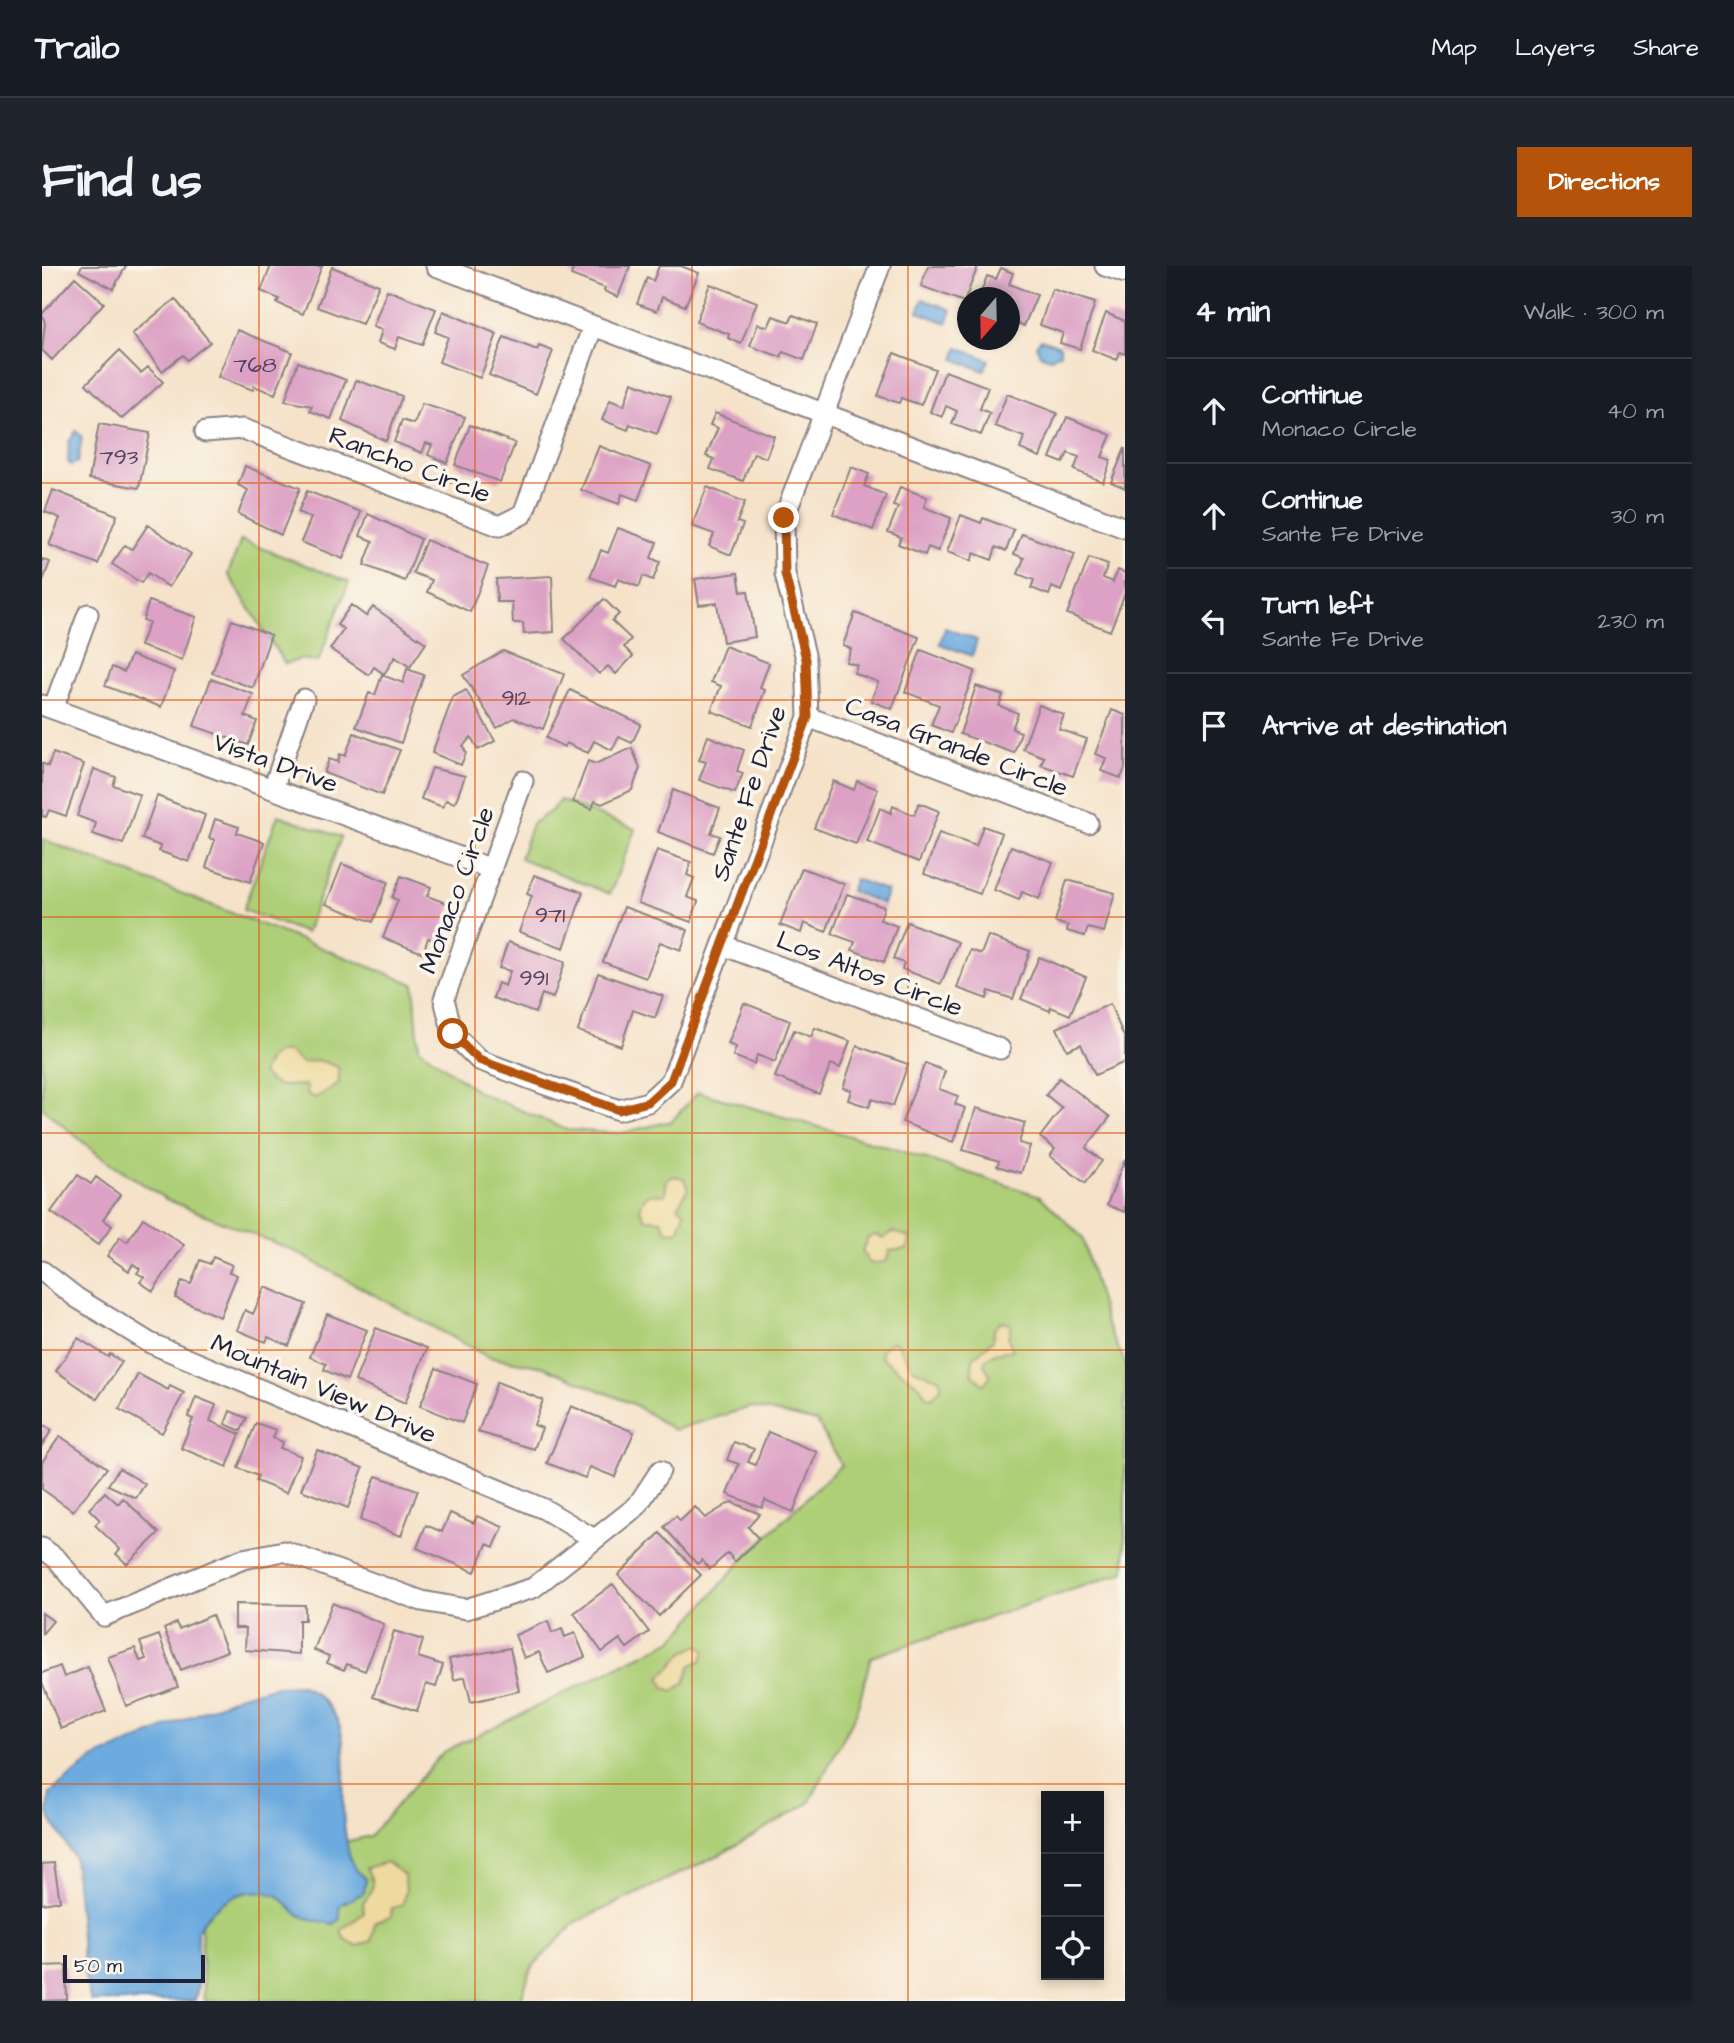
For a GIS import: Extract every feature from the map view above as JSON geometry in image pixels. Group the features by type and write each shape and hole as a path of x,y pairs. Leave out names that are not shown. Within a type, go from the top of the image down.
{"street":[{"path":"436,266 1125,528"},
{"name":"Sante Fe Drive","path":"546,1085 619,1110 648,1102 671,1081 808,717 806,659 785,574 784,518 880,266"},
{"path":"1105,266 1125,274"},
{"name":"Rancho Circle","path":"205,432 243,429 499,526 523,514 593,326"},
{"path":"48,707 88,614"},
{"path":"273,789 304,699"},
{"name":"Vista Drive","path":"48,707 492,869"},
{"name":"Casa Grande Circle","path":"808,717 1088,824"},
{"name":"Monaco Circle","path":"523,781 444,999 453,1034 479,1060 546,1085"},
{"name":"Los Altos Circle","path":"722,945 1000,1049"},
{"name":"Mountain View Drive","path":"42,1271 77,1298 150,1343 544,1509 594,1539"},
{"path":"42,1548 57,1559 104,1616 243,1559 284,1551 422,1601 466,1609 533,1588 636,1506 660,1471"}],"green space":[{"path":"241,540 349,582 318,662 301,659 285,664 228,574"},
{"path":"560,800 635,829 610,894 520,858 532,824 551,811"},
{"path":"278,815 341,837 306,933 243,910"},
{"path":"42,839 414,984 419,1048 478,1092 567,1130 621,1133 672,1121 698,1092 895,1149 1040,1196 1082,1237 1106,1323 1125,1362 1125,1572 871,1657 856,1714 809,1803 721,1854 576,1922 532,1967 520,2001 204,2001 200,1900 277,1858 370,1836 443,1752 673,1640 743,1559 841,1465 817,1422 751,1407 674,1430 635,1405 544,1367 488,1357 294,1251 166,1199 100,1156 42,1108"}],"sand":[{"path":"279,1052 289,1052 302,1063 318,1060 338,1067 339,1084 315,1098 308,1095 306,1085 277,1085 262,1073 269,1059"},
{"path":"675,1176 684,1179 688,1189 678,1206 685,1212 678,1232 667,1231 661,1220 646,1219 640,1209 646,1196 665,1195 667,1179"},
{"path":"893,1232 910,1237 907,1249 889,1251 887,1261 874,1264 868,1262 862,1251 868,1237 876,1235 883,1238"},
{"path":"1001,1321 1011,1325 1008,1338 1013,1350 995,1353 985,1360 984,1365 991,1375 983,1385 972,1373 973,1358 993,1340 994,1329"},
{"path":"891,1342 896,1342 913,1369 940,1379 941,1388 932,1398 926,1396 920,1386 882,1358 881,1350"},
{"path":"699,1645 705,1651 702,1660 690,1666 685,1683 673,1691 665,1688 660,1678 684,1652"},
{"path":"387,1862 404,1875 406,1888 403,1905 392,1908 391,1917 375,1922 371,1941 357,1946 344,1938 341,1930 364,1913 363,1903 372,1886 366,1868"}],"water":[{"path":"923,299 952,310 947,323 918,312"},
{"path":"1041,339 1060,346 1060,353 1051,358 1040,355 1036,345"},
{"path":"957,350 965,350 989,360 984,371 954,359"},
{"path":"76,431 82,437 78,462 71,465 68,462 69,442"},
{"path":"945,628 977,640 972,656 940,644"},
{"path":"855,879 887,891 883,904 850,891"},
{"path":"301,1685 322,1699 335,1715 342,1733 346,1841 353,1866 366,1880 364,1893 339,1907 340,1919 334,1924 300,1915 276,1895 264,1892 230,1898 211,1912 197,1931 199,1978 195,2001 91,2001 84,1972 74,1858 48,1814 50,1793 93,1759 241,1695 278,1686"}],"building":[{"path":"82,266 126,266 113,289 79,271"},
{"path":"271,266 322,266 303,314 277,303 279,299 261,291"},
{"path":"574,266 630,266 618,297 604,291 605,288 571,275"},
{"path":"659,266 681,266 699,273 685,306 662,297 657,311 637,304 647,278 653,281"},
{"path":"928,266 978,266 970,287 957,287 957,299 921,286"},
{"path":"332,267 379,285 362,324 317,307"},
{"path":"1001,268 1013,273 1009,284 1017,287 983,287 987,276 996,279"},
{"path":"75,277 104,303 52,360 42,350 45,323 42,314"},
{"path":"710,284 757,302 741,344 728,338 729,334 696,322"},
{"path":"1020,288 1037,295 1024,326 1020,324"},
{"path":"1052,289 1095,303 1080,349 1060,343 1063,333 1040,325"},
{"path":"387,290 436,309 422,345 399,337 395,349 378,343 382,330 373,327"},
{"path":"175,299 210,342 187,360 183,355 162,371 132,334"},
{"path":"443,311 497,334 480,378 439,362 448,337 435,332"},
{"path":"1106,313 1125,321 1125,354 1120,352 1117,360 1092,350"},
{"path":"793,315 817,324 804,360 783,352 781,357 750,346 758,324 768,327 773,316 790,322"},
{"path":"237,330 292,352 275,394 254,386 253,390 218,377"},
{"path":"504,337 537,350 539,346 553,351 536,394 489,375"},
{"path":"119,351 141,373 148,367 163,382 122,419 86,384"},
{"path":"894,353 935,369 921,405 901,398 899,403 878,396"},
{"path":"298,362 346,380 331,419 310,411 312,406 285,401"},
{"path":"945,371 988,387 980,409 990,413 981,435 952,424 957,411 946,406 942,417 930,412"},
{"path":"356,380 402,396 386,441 342,421"},
{"path":"632,382 671,397 657,434 630,424 628,430 602,420 610,400 624,406"},
{"path":"1007,394 1057,413 1040,457 1020,449 1024,437 995,426"},
{"path":"422,404 465,417 447,463 428,455 432,445 426,443 422,453 394,442 402,420 414,424"},
{"path":"715,413 774,436 766,458 754,453 743,481 710,469 714,459 706,456 718,428 710,425"},
{"path":"1067,417 1111,435 1102,457 1111,460 1103,482 1074,470 1079,457 1068,453 1063,463 1050,458"},
{"path":"99,424 150,433 139,488 89,479"},
{"path":"470,425 515,443 500,482 455,465"},
{"path":"599,446 651,466 638,500 622,494 619,504 581,490"},
{"path":"1125,448 1125,488 1111,482"},
{"path":"245,466 300,488 281,535 238,514 248,490 238,485"},
{"path":"851,467 869,474 864,486 886,495 873,530 833,514"},
{"path":"707,487 745,502 737,522 743,524 731,555 709,546 714,534 692,526"},
{"path":"900,487 927,497 924,507 951,518 938,551 928,547 925,555 898,544 901,537 888,532 898,507 893,506"},
{"path":"53,490 117,515 98,564 49,545 60,518 45,512"},
{"path":"307,491 361,512 343,559 301,542 311,518 298,512"},
{"path":"368,514 421,539 405,581 364,565 373,541 360,536"},
{"path":"961,515 981,523 983,518 1014,530 1006,551 996,547 992,560 974,553 971,561 947,552"},
{"path":"148,525 191,554 169,587 148,573 141,583 112,564 125,545 132,549"},
{"path":"618,528 657,542 651,558 660,562 653,580 643,576 639,587 618,579 615,586 590,577 601,550 608,553"},
{"path":"1022,534 1075,554 1061,591 1052,587 1049,595 1031,588 1034,580 1018,574 1024,558 1014,554"},
{"path":"426,540 488,566 470,612 427,592 432,580 413,573"},
{"path":"1089,558 1108,565 1103,578 1113,582 1118,570 1125,573 1125,593 1110,631 1067,614"},
{"path":"42,559 50,562 42,583"},
{"path":"738,573 741,592 748,591 755,637 723,642 717,603 699,605 695,579"},
{"path":"552,576 554,632 524,634 523,623 513,623 512,602 497,602 496,579"},
{"path":"604,599 619,614 612,621 631,639 624,647 633,656 616,674 608,666 599,674 564,639"},
{"path":"149,601 196,617 182,660 140,646 149,622 143,620"},
{"path":"351,605 366,616 373,607 426,643 410,667 395,657 384,674 374,667 369,675 330,649 344,629 337,625"},
{"path":"855,613 919,637 892,709 871,701 878,682 854,673 857,665 846,662 851,649 843,645"},
{"path":"232,620 271,635 253,688 212,673"},
{"path":"725,646 769,663 760,688 765,690 752,726 711,711 721,686 711,682"},
{"path":"921,650 975,671 951,733 931,725 939,705 905,692"},
{"path":"503,651 564,674 543,729 514,718 497,728 463,675"},
{"path":"131,655 174,671 161,707 105,686 112,667 124,672"},
{"path":"407,669 424,675 401,743 356,727 369,693 375,695 382,675 403,683"},
{"path":"211,679 253,694 245,716 257,721 248,745 194,726"},
{"path":"976,686 1003,695 999,706 1018,713 1012,729 1021,732 1014,753 960,734"},
{"path":"466,690 495,741 478,750 471,737 463,746 466,753 461,765 432,753 453,697"},
{"path":"570,690 641,724 632,743 619,737 612,750 594,741 588,753 566,743 564,747 546,738"},
{"path":"1039,705 1064,715 1059,729 1087,739 1073,776 1041,765 1044,757 1023,749"},
{"path":"1112,710 1125,715 1125,768 1121,778 1101,771 1106,758 1095,754"},
{"path":"354,733 400,750 382,795 324,773 329,759 338,762 340,754 345,756"},
{"path":"708,736 744,750 737,771 743,773 735,793 699,780 706,762 699,760"},
{"path":"632,748 640,768 632,790 602,804 595,801 592,809 573,802 588,761 595,764"},
{"path":"53,753 84,764 66,816 49,810 46,817 42,816 42,763 48,766"},
{"path":"432,768 465,776 455,803 446,800 443,807 421,799"},
{"path":"94,769 116,777 113,785 140,795 123,844 93,834 96,823 77,816"},
{"path":"833,781 854,790 857,781 878,789 856,844 814,828"},
{"path":"673,790 720,808 711,833 720,836 713,853 658,832"},
{"path":"157,796 205,815 189,862 159,851 160,846 142,839"},
{"path":"919,803 939,811 919,862 867,842 880,808 891,813 893,806 914,815"},
{"path":"215,819 239,827 237,833 264,842 250,882 206,867 215,840 209,838"},
{"path":"983,826 1002,833 980,894 924,874 939,833 976,846"},
{"path":"1011,846 1053,862 1039,899 1022,892 1019,900 994,890"},
{"path":"657,850 691,862 687,875 694,878 687,897 698,901 691,922 638,903"},
{"path":"342,864 388,882 373,922 326,904"},
{"path":"802,868 844,884 826,932 804,923 801,933 780,925"},
{"path":"534,875 583,892 564,948 519,932 532,896 527,894"},
{"path":"401,876 431,887 427,896 452,905 438,942 428,938 423,953 383,938 398,900 392,898"},
{"path":"1067,880 1115,893 1104,932 1088,928 1085,936 1067,931 1068,926 1055,922"},
{"path":"847,894 884,907 880,920 897,926 884,962 852,950 855,942 832,934"},
{"path":"624,907 688,930 681,950 660,942 646,978 603,962"},
{"path":"907,922 958,942 941,984 902,969 904,963 893,959"},
{"path":"988,936 1030,951 1013,999 989,991 987,999 957,988 970,950 981,954"},
{"path":"508,942 565,962 553,998 542,994 535,1013 493,998 498,983 505,986 510,971 499,968"},
{"path":"1039,957 1086,977 1070,1015 1051,1007 1050,1011 1021,999"},
{"path":"598,973 663,996 655,1018 633,1010 621,1046 578,1031"},
{"path":"744,1003 790,1021 775,1062 757,1055 754,1064 733,1056 736,1047 728,1044"},
{"path":"1110,1004 1125,1039 1125,1062 1095,1075 1081,1044 1067,1050 1057,1028"},
{"path":"815,1028 850,1041 840,1068 831,1064 819,1094 775,1077 794,1030 811,1037"},
{"path":"857,1046 908,1064 893,1106 872,1099 869,1107 848,1100 851,1090 843,1088"},
{"path":"925,1063 945,1071 939,1089 958,1096 955,1104 965,1108 953,1142 902,1122"},
{"path":"1059,1078 1110,1117 1086,1148 1102,1161 1085,1183 1050,1156 1055,1149 1040,1137 1062,1108 1046,1095"},
{"path":"976,1108 1025,1123 1019,1143 1030,1146 1021,1173 997,1166 999,1161 963,1150"},
{"path":"1125,1159 1125,1212 1107,1205"},
{"path":"78,1175 91,1184 96,1177 120,1195 103,1219 112,1226 98,1245 51,1212"},
{"path":"143,1218 184,1245 153,1291 140,1282 144,1277 137,1273 140,1269 133,1264 129,1271 107,1256 120,1237 127,1242"},
{"path":"213,1257 232,1265 229,1272 237,1275 220,1317 175,1298 182,1281 191,1284 200,1260 210,1264"},
{"path":"265,1287 306,1304 289,1346 268,1337 266,1342 237,1330 245,1310 253,1314"},
{"path":"327,1314 367,1330 347,1380 324,1370 326,1364 310,1357"},
{"path":"376,1328 427,1348 405,1403 355,1381"},
{"path":"78,1338 108,1357 110,1354 122,1362 97,1399 56,1371"},
{"path":"436,1368 477,1384 462,1423 420,1406"},
{"path":"138,1374 168,1390 170,1386 184,1393 162,1433 119,1409"},
{"path":"497,1382 543,1400 534,1425 542,1428 534,1449 478,1432"},
{"path":"196,1397 216,1405 210,1421 240,1434 227,1467 181,1448 193,1419 188,1417"},
{"path":"571,1406 634,1432 615,1477 590,1467 585,1478 547,1463"},
{"path":"230,1411 247,1418 241,1431 225,1424"},
{"path":"256,1423 276,1430 273,1438 283,1442 280,1448 301,1456 286,1493 256,1481 258,1476 238,1468"},
{"path":"42,1424 52,1430 42,1445"},
{"path":"768,1432 817,1452 793,1512 765,1500 762,1508 727,1494 739,1464 727,1460 734,1442 754,1449 748,1462 755,1465"},
{"path":"60,1436 107,1468 73,1511 42,1489 42,1462"},
{"path":"317,1450 363,1468 348,1508 301,1490"},
{"path":"119,1468 145,1484 136,1498 108,1485"},
{"path":"376,1476 418,1490 401,1536 360,1520"},
{"path":"105,1492 118,1504 123,1498 159,1533 127,1564 116,1554 120,1549 95,1525 100,1520 89,1509"},
{"path":"731,1502 760,1514 748,1527 759,1539 735,1562 728,1553 710,1569 702,1560 697,1564 664,1527 676,1516 680,1521 695,1507 705,1518"},
{"path":"450,1513 474,1523 477,1516 503,1527 494,1547 487,1544 475,1572 417,1548 426,1525 442,1532"},
{"path":"660,1533 701,1575 659,1616 618,1575"},
{"path":"613,1584 649,1632 627,1648 620,1639 602,1652 574,1613"},
{"path":"332,1603 384,1624 365,1671 347,1664 344,1670 327,1663 329,1656 314,1650"},
{"path":"235,1604 305,1605 305,1620 299,1620 299,1654 245,1650 246,1628 235,1628"},
{"path":"42,1613 53,1621 42,1634"},
{"path":"212,1615 227,1651 181,1670 164,1629 176,1623 179,1629"},
{"path":"548,1621 552,1633 562,1629 565,1637 575,1633 585,1657 548,1673 539,1652 524,1658 515,1635"},
{"path":"394,1631 423,1640 418,1657 443,1665 436,1687 426,1684 417,1711 373,1697"},
{"path":"159,1635 178,1687 126,1706 108,1657 135,1648 140,1661 146,1659 140,1642"},
{"path":"510,1648 519,1691 471,1702 465,1677 454,1680 449,1659"},
{"path":"60,1666 64,1677 88,1667 106,1711 61,1729 42,1682 42,1673"},
{"path":"54,1863 60,1901 42,1904 42,1864"},
{"path":"66,1965 67,2000 42,2001 42,1966"}],"route":[{"path":"453,1034 479,1060 619,1110 648,1102 671,1081 808,717 806,659 785,574 784,518"}]}
